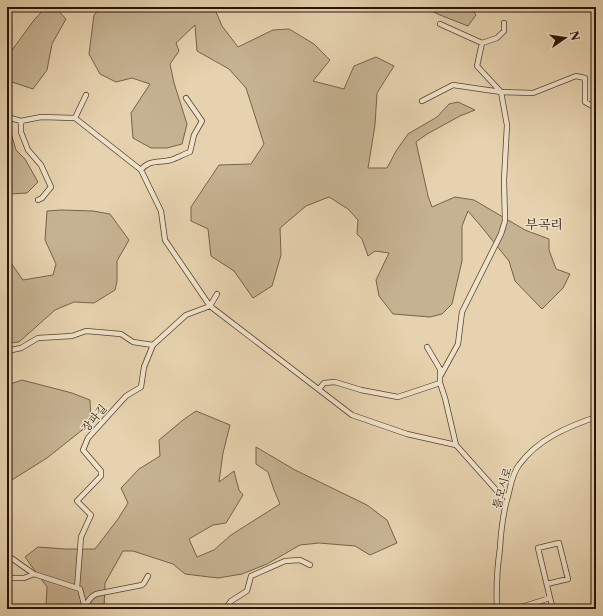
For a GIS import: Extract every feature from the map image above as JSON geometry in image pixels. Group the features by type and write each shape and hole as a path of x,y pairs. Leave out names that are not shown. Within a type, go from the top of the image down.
{"street":[{"path":"440,24 482,43 497,38 504,31 504,23"},
{"path":"441,375 458,344 462,312 506,221 504,180 508,125 501,92 477,66 482,43"},
{"path":"422,101 453,85 501,92 533,93 576,76 585,78 585,102 596,108"},
{"path":"75,118 86,95"},
{"path":"141,170 152,161 171,160 190,152 194,135 202,121 186,98"},
{"path":"7,117 21,121 41,117 75,118 141,170 161,211 165,240 210,306 352,414 406,434 456,445"},
{"path":"21,121 21,132 28,150 41,165 51,187 42,198 38,200"},
{"path":"7,350 21,348 38,338 72,336 86,331 121,334 133,342 153,345 186,315 210,306 217,294"},
{"name":"장파길","path":"86,608 80,589 78,588 81,537 92,515 77,501 101,476 101,471 83,450 88,438 126,396 141,387 144,367 153,345"},
{"path":"427,347 440,369 440,382 456,445 497,491 508,497"},
{"path":"319,389 324,383 335,382 361,390 398,397 440,382"},
{"name":"틀모시로","path":"498,609 497,573 501,534 506,503 514,474 518,466 529,453 564,429 596,417"},
{"path":"546,584 568,579 560,543 538,548 546,584 553,609"},
{"path":"7,555 34,574 78,588"},
{"path":"225,609 231,601 247,591 251,576 285,561 300,560 310,565"},
{"path":"7,578 24,578 34,574"},
{"name":"장파길","path":"86,608 86,603 92,596 142,585 148,576"},
{"path":"515,609 550,598"},
{"path":"530,604 532,609"},
{"path":"568,609 579,609"}],"shaded area":[{"path":"46,7 55,7 66,19 52,44 47,70 33,89 12,82 7,73 7,57 34,20"},
{"path":"101,7 227,7 216,12 222,26 238,47 273,30 289,29 314,44 330,60 313,81 344,89 354,66 376,57 394,66 377,93 375,125 368,168 387,168 396,151 408,134 437,117 449,104 458,102 475,110 460,116 427,134 416,142 428,196 432,207 455,197 474,200 525,230 549,239 549,250 556,269 570,274 563,288 542,309 515,281 509,261 468,211 462,226 462,261 452,304 442,314 430,317 393,314 379,296 376,280 389,253 375,251 368,256 362,239 357,234 358,220 348,209 329,197 306,206 280,228 281,255 272,286 253,298 234,271 211,256 208,229 191,221 191,207 219,165 251,164 264,144 246,88 229,69 197,51 195,25 176,43 179,51 170,64 174,83 187,124 182,144 167,148 151,148 133,138 131,113 150,84 132,78 116,82 100,74 89,54 94,15"},
{"path":"423,7 470,7 476,15 468,26"},
{"path":"7,129 11,133 16,150 25,159 38,182 27,193 7,194"},
{"path":"47,211 93,211 110,214 129,240 117,261 117,281 115,290 94,303 74,302 55,310 19,342 7,343 7,251 11,263 23,280 53,275 56,264 45,240"},
{"path":"22,380 72,393 90,400 91,423 47,458 7,483 7,385"},
{"path":"196,411 230,425 223,453 219,482 234,471 239,490 243,495 226,523 213,525 189,539 197,557 214,550 231,535 280,504 268,472 256,464 256,447 295,470 367,505 387,520 397,543 370,555 355,546 319,543 300,545 267,564 242,574 218,578 185,574 173,564 133,551 123,551 105,583 104,609 48,609 46,607 47,587 25,557 38,547 95,549 118,519 128,503 121,488 139,469 160,456 159,440"}],"district":[{"name":"부곡리","path":"544,224"}]}
